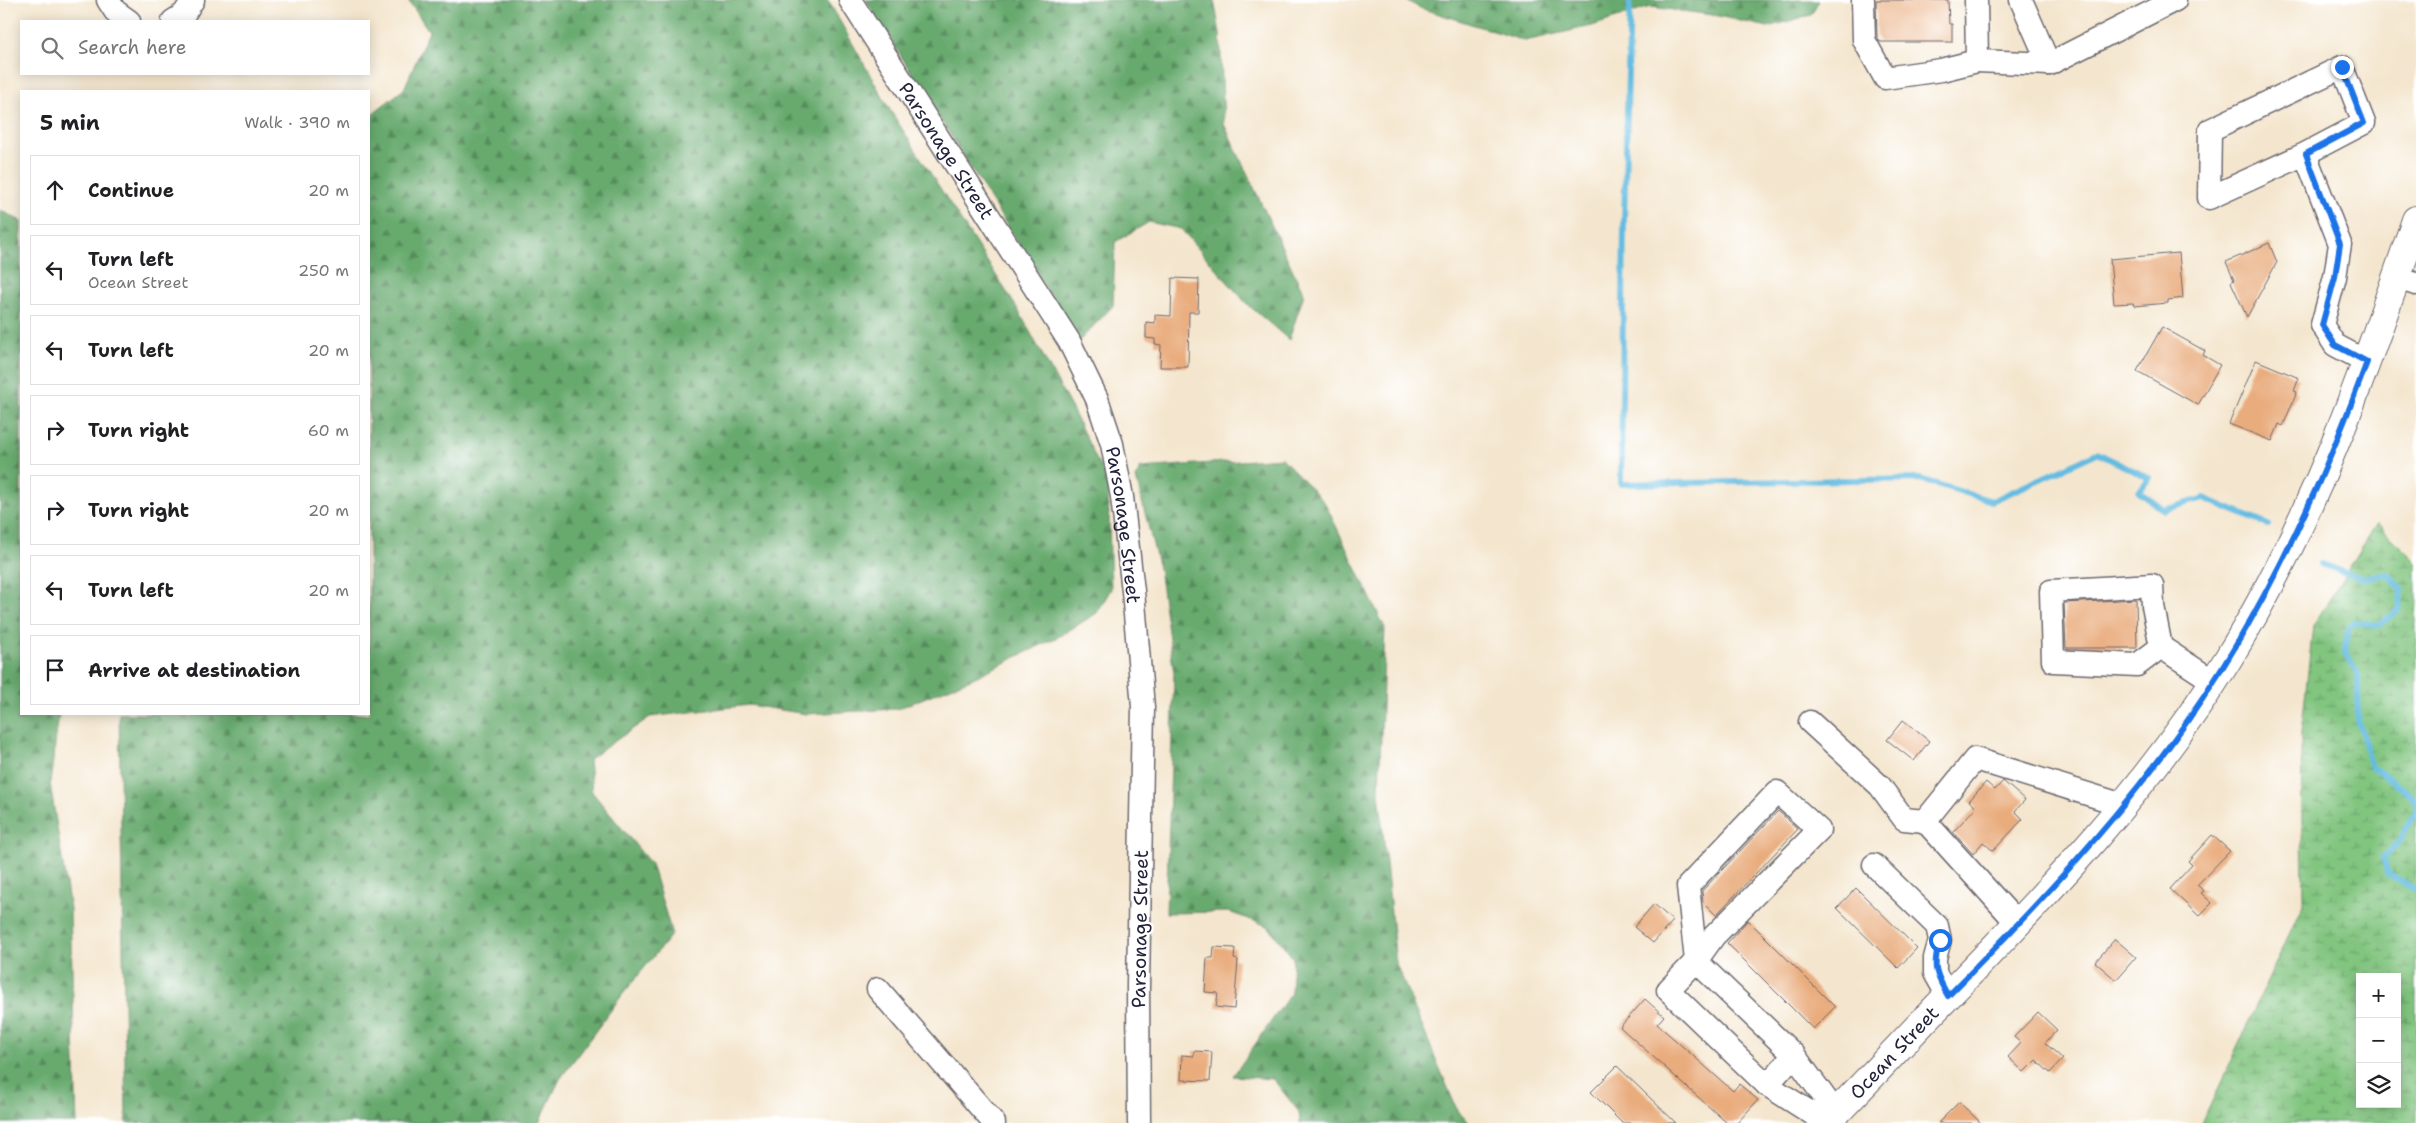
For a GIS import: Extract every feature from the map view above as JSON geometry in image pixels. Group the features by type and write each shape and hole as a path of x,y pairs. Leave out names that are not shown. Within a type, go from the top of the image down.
{"main road":[{"name":"Ocean Street","path":"1830,1119 2018,924 2086,850 2172,744 2258,606 2298,528 2345,422 2367,362 2406,281 2416,220"}],"street":[{"path":"108,0 115,11 128,20"},
{"path":"175,20 184,14 194,0"},
{"name":"Parsonage Street","path":"850,0 1069,341 1097,399 1112,444 1122,497 1143,707 1138,986 1139,1123"},
{"path":"1863,0 1864,40 1885,78 1941,70 1978,61 2049,64 2175,0"},
{"path":"1976,0 1978,61"},
{"path":"2021,0 2049,64"},
{"path":"2342,67 2364,123 2306,154 2244,182 2209,198 2210,130 2342,67"},
{"path":"2306,154 2340,244 2335,277 2322,325 2335,345 2367,362"},
{"path":"2161,646 2137,665 2053,661 2051,591 2152,585 2153,606 2161,646 2213,681"},
{"path":"1810,722 1880,786 1904,819 1925,821 2018,924"},
{"path":"1925,821 1975,759 2123,805"},
{"path":"1830,1119 1767,1085 1668,990 1696,961 1714,936 1819,830 1777,792 1688,886 1696,961 1794,1055 1830,1119"},
{"path":"1874,865 1937,926 1940,940 1935,958 1935,973 1948,996"},
{"path":"878,989 994,1123"},
{"path":"1767,1085 1794,1055"}],"green space":[{"path":"408,0 828,0 890,110 1017,308 1072,409 1108,483 1111,589 1097,613 1060,636 973,678 897,709 806,714 749,705 650,717 589,759 592,792 651,864 672,934 623,994 560,1079 539,1123 126,1123 119,715 370,715 370,115 404,89 429,31"},
{"path":"866,0 1214,0 1220,33 1224,124 1304,294 1289,340 1247,304 1181,229 1149,222 1115,242 1113,306 1079,341"},
{"path":"1405,0 1819,0 1811,15 1768,27 1713,15 1650,7 1592,26 1525,41 1420,8"},
{"path":"0,210 20,220 20,715 59,715 50,783 70,909 77,1123 0,1123"},
{"path":"1282,458 1325,503 1385,628 1379,791 1396,964 1458,1112 1470,1123 1300,1123 1299,1112 1273,1079 1233,1076 1291,993 1293,958 1268,926 1229,912 1166,913 1174,674 1159,568 1136,478 1140,468"},
{"path":"2377,523 2416,562 2416,1123 2202,1123 2303,904 2301,734 2313,626"}],"building":[{"path":"1876,0 1948,0 1949,24 1952,24 1952,42 1880,42 1877,36"},
{"path":"2269,243 2277,262 2247,317 2231,282 2234,280 2226,262"},
{"path":"2179,253 2183,298 2168,300 2168,303 2134,306 2133,303 2114,304 2110,259"},
{"path":"1172,278 1199,279 1198,312 1189,312 1188,367 1160,367 1161,345 1155,344 1155,339 1146,338 1146,322 1155,323 1155,315 1171,316"},
{"path":"2162,327 2205,351 2203,355 2220,365 2198,405 2137,371"},
{"path":"2256,360 2299,378 2294,391 2297,392 2283,426 2279,424 2272,441 2229,424"},
{"path":"2136,599 2137,648 2066,648 2064,603"},
{"path":"1903,720 1929,741 1914,761 1887,740"},
{"path":"2003,781 2025,800 2015,811 2023,819 1993,851 1983,842 1973,854 1953,832 1976,807 1969,801 1986,782 1995,790"},
{"path":"1778,811 1798,829 1716,915 1703,902 1702,891"},
{"path":"2212,835 2230,851 2197,885 2204,891 2201,893 2212,903 2199,916 2170,889 2192,865 2188,861"},
{"path":"1856,888 1917,948 1898,968 1837,908"},
{"path":"1654,904 1673,921 1653,943 1634,927"},
{"path":"1748,920 1835,1007 1813,1029 1727,943"},
{"path":"2115,939 2136,957 2116,980 2095,962"},
{"path":"1214,947 1235,948 1234,959 1238,960 1234,1009 1216,1007 1218,993 1205,992 1207,958 1213,958"},
{"path":"1645,999 1664,1016 1657,1024 1733,1091 1739,1084 1758,1100 1737,1123 1727,1123 1620,1027"},
{"path":"2038,1012 2057,1030 2045,1043 2063,1059 2050,1073 2036,1060 2024,1072 2008,1057 2021,1043 2014,1037"},
{"path":"1194,1051 1212,1052 1210,1081 1181,1080 1182,1055 1194,1056"},
{"path":"1617,1066 1676,1123 1622,1123 1591,1092"},
{"path":"1959,1102 1981,1123 1938,1123"}],"waterway":[{"path":"1630,0 1624,221 1621,484 1920,479 1992,501 2097,453 2149,478 2139,492 2164,510 2204,498 2268,525"},
{"path":"2321,564 2361,578 2388,574 2402,590 2398,610 2379,625 2355,622 2348,630 2345,653 2358,674 2358,720 2372,767 2407,791 2416,804"},
{"path":"2416,809 2400,842 2383,857 2388,874 2416,889"}],"route":[{"path":"1940,940 1935,958 1935,973 1948,996 2041,900 2086,850 2172,744 2228,658 2258,606 2298,528 2345,422 2367,362 2335,345 2322,325 2335,277 2340,244 2306,154 2364,123 2342,67"}]}
